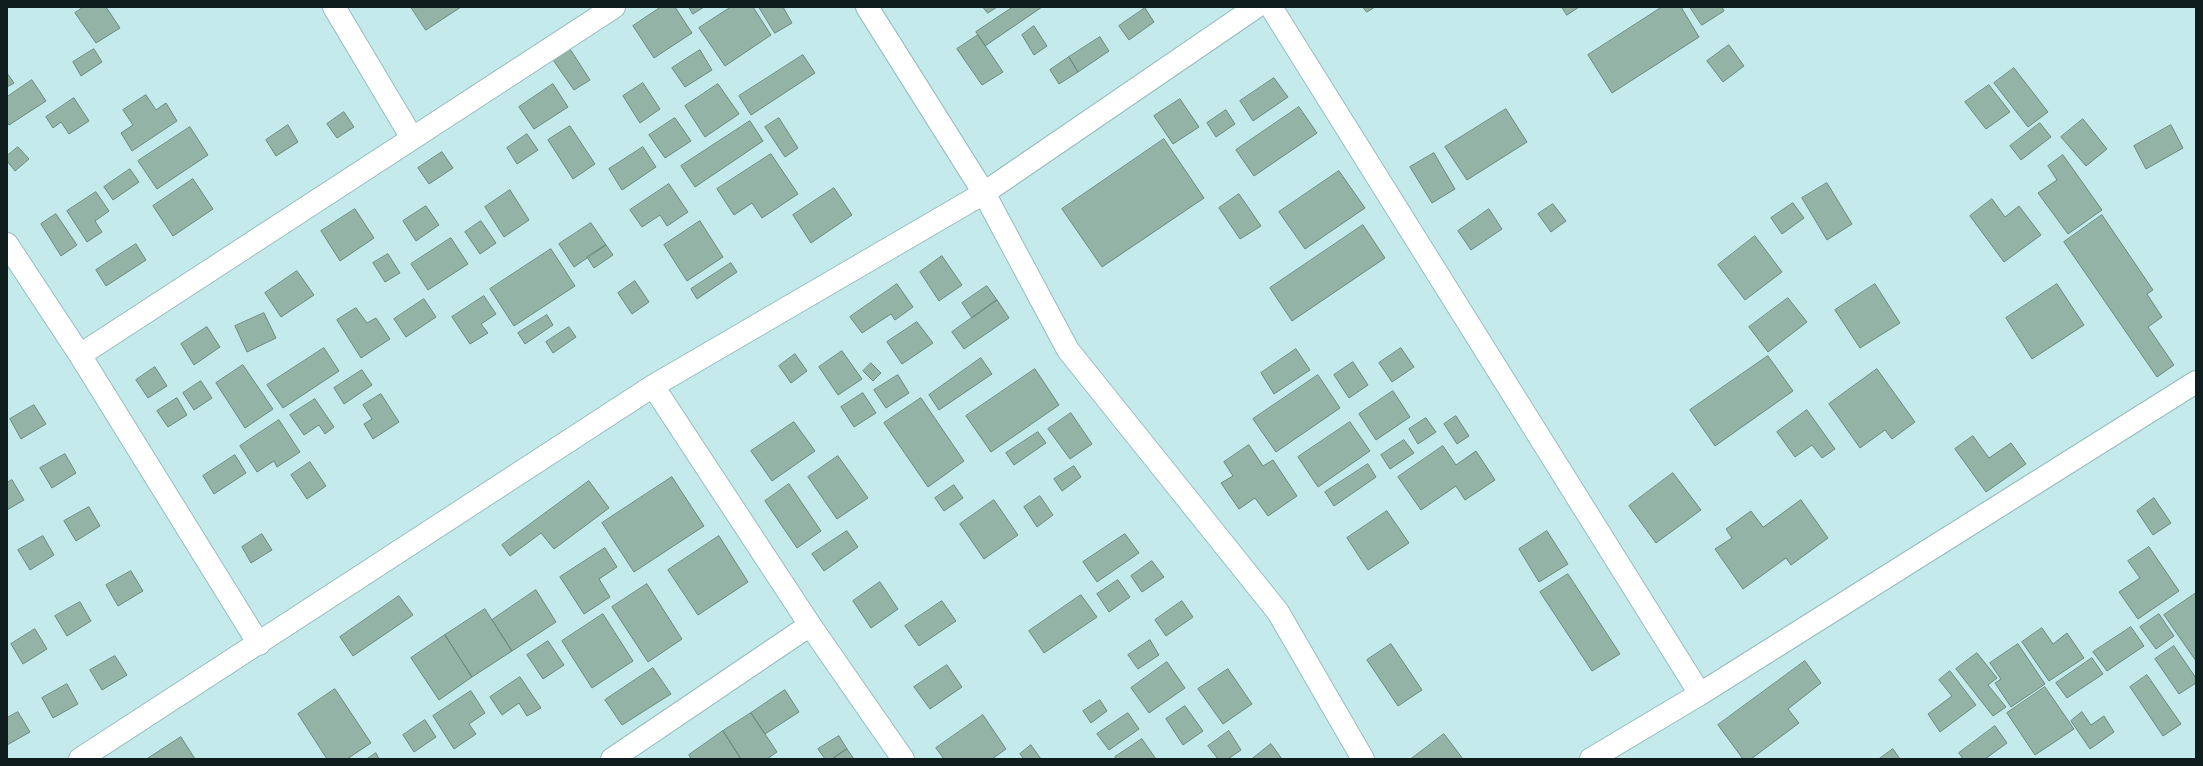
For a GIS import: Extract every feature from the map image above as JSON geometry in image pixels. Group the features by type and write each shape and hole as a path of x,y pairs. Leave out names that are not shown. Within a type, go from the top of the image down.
{"street":[{"path":"334,7 412,138"},
{"path":"80,355 614,7"},
{"path":"867,7 984,193 1068,350 1278,612 1363,759"},
{"path":"80,759 654,386 984,193 1256,7"},
{"path":"1271,7 1700,694"},
{"path":"7,244 80,355 259,644"},
{"path":"1591,759 1700,694 2196,382"},
{"path":"654,386 810,625 903,759"},
{"path":"612,759 810,625"}],"building":[{"path":"84,7 106,7 120,28 96,43 75,13"},
{"path":"411,7 461,7 426,30"},
{"path":"661,7 675,7 692,33 654,58 633,26"},
{"path":"689,7 704,7 693,14"},
{"path":"731,7 753,7 771,35 725,66 699,28"},
{"path":"759,7 783,7 792,23 775,33"},
{"path":"983,7 997,7 988,13"},
{"path":"1013,7 1042,7 985,46 976,32"},
{"path":"1363,7 1375,7 1367,12"},
{"path":"1562,7 1579,7 1567,15"},
{"path":"1662,7 1681,7 1699,37 1612,93 1588,55"},
{"path":"1690,7 1722,7 1724,11 1702,25"},
{"path":"1145,8 1154,22 1129,40 1119,26"},
{"path":"1034,26 1047,46 1034,55 1022,35"},
{"path":"978,35 1003,72 982,85 957,49"},
{"path":"1100,37 1109,51 1078,72 1069,57"},
{"path":"1729,45 1744,66 1723,82 1707,61"},
{"path":"94,49 102,62 81,76 73,62"},
{"path":"570,49 590,80 574,90 553,60"},
{"path":"700,50 712,70 685,87 672,68"},
{"path":"803,55 815,73 751,115 739,96"},
{"path":"1069,57 1078,72 1059,84 1050,70"},
{"path":"2014,68 2048,112 2028,127 1994,83"},
{"path":"7,73 14,83 7,87"},
{"path":"1274,78 1288,97 1253,121 1240,101"},
{"path":"32,80 46,101 9,125 7,122 7,97"},
{"path":"643,83 660,109 640,123 623,96"},
{"path":"553,84 568,107 534,129 519,107"},
{"path":"718,84 739,114 705,137 685,106"},
{"path":"1989,85 2010,112 1986,129 1965,102"},
{"path":"146,95 156,110 166,103 177,121 132,151 121,133 133,125 123,110"},
{"path":"74,98 89,121 69,134 61,122 53,128 46,117"},
{"path":"1180,99 1199,127 1173,144 1154,116"},
{"path":"1299,107 1317,133 1254,176 1236,150"},
{"path":"1506,109 1527,142 1467,180 1445,147"},
{"path":"1226,110 1235,124 1216,137 1207,123"},
{"path":"344,112 354,127 337,138 327,124"},
{"path":"675,118 691,141 665,158 649,135"},
{"path":"779,118 798,148 785,157 765,127"},
{"path":"2083,119 2107,149 2086,166 2061,137"},
{"path":"750,121 763,141 695,187 681,166"},
{"path":"2040,123 2051,137 2021,160 2010,146"},
{"path":"288,125 298,142 276,156 266,140"},
{"path":"2171,125 2183,148 2146,169 2134,146"},
{"path":"570,126 595,164 573,179 548,140"},
{"path":"190,127 208,155 157,189 138,161"},
{"path":"527,134 538,150 517,164 507,148"},
{"path":"1164,139 1204,198 1102,267 1062,209"},
{"path":"18,147 29,159 15,171 7,161 7,156"},
{"path":"643,147 656,167 622,190 609,169"},
{"path":"442,152 453,168 429,184 418,168"},
{"path":"1434,153 1455,189 1432,203 1410,167"},
{"path":"771,154 798,194 762,218 752,203 734,215 717,189"},
{"path":"2063,155 2102,210 2068,234 2038,193 2057,180 2048,166"},
{"path":"130,169 139,182 113,200 104,187"},
{"path":"1339,171 1365,208 1305,249 1279,212"},
{"path":"193,179 213,209 173,236 153,206"},
{"path":"1827,183 1852,224 1827,240 1802,198"},
{"path":"669,184 688,212 667,226 660,215 642,227 630,210"},
{"path":"834,188 852,215 811,243 793,215"},
{"path":"510,190 529,220 504,237 485,207"},
{"path":"96,192 109,211 95,221 102,232 87,242 67,211"},
{"path":"1239,194 1261,226 1240,239 1219,208"},
{"path":"1992,199 2005,217 2019,206 2041,235 2004,262 1970,216"},
{"path":"1793,203 1804,218 1782,234 1771,218"},
{"path":"1553,204 1566,221 1551,232 1538,214"},
{"path":"426,206 439,225 416,241 403,221"},
{"path":"355,209 374,238 340,261 321,231"},
{"path":"1489,209 1502,229 1471,250 1458,231"},
{"path":"56,214 77,245 61,256 41,224"},
{"path":"2102,215 2153,290 2147,294 2162,317 2148,327 2174,365 2157,377 2064,242"},
{"path":"481,221 496,243 480,254 465,232"},
{"path":"700,221 723,257 687,281 664,245"},
{"path":"591,223 606,245 574,267 559,244"},
{"path":"1363,225 1385,258 1292,321 1270,288"},
{"path":"1755,236 1782,272 1745,300 1718,265"},
{"path":"451,238 468,264 428,290 411,264"},
{"path":"136,244 146,260 106,286 96,270"},
{"path":"606,245 613,255 594,268 587,257"},
{"path":"551,249 575,286 514,326 490,289"},
{"path":"388,254 400,273 385,282 373,263"},
{"path":"942,256 962,285 939,301 920,272"},
{"path":"731,263 737,272 697,299 691,289"},
{"path":"297,271 314,295 281,317 265,293"},
{"path":"635,281 649,302 632,314 618,293"},
{"path":"897,284 913,307 895,320 891,314 862,333 850,317"},
{"path":"1875,284 1900,323 1860,348 1835,310"},
{"path":"2057,284 2084,325 2032,359 2006,318"},
{"path":"987,286 997,300 972,318 962,303"},
{"path":"484,296 496,314 481,324 488,333 470,344 452,317"},
{"path":"1788,298 1807,322 1768,352 1749,327"},
{"path":"424,299 436,317 406,337 394,319"},
{"path":"997,300 1009,318 964,349 952,332"},
{"path":"356,308 367,323 376,318 390,339 361,358 337,320"},
{"path":"264,313 276,338 247,352 235,326"},
{"path":"547,315 553,325 525,344 518,333"},
{"path":"917,322 933,343 902,364 887,342"},
{"path":"207,327 220,347 194,365 181,344"},
{"path":"569,327 576,337 553,353 546,342"},
{"path":"324,348 339,371 283,408 267,385"},
{"path":"1401,348 1414,367 1392,382 1379,363"},
{"path":"1296,349 1310,370 1274,394 1261,373"},
{"path":"842,351 862,379 838,395 819,367"},
{"path":"795,354 807,371 791,383 779,366"},
{"path":"1768,356 1793,391 1715,446 1690,410"},
{"path":"981,358 992,374 939,410 929,395"},
{"path":"1353,362 1368,385 1349,398 1334,375"},
{"path":"871,363 881,373 873,381 863,371"},
{"path":"243,365 273,409 245,428 216,383"},
{"path":"155,367 167,386 148,398 136,380"},
{"path":"1035,369 1059,405 991,452 966,416"},
{"path":"1877,369 1915,422 1892,439 1885,430 1860,448 1829,404"},
{"path":"362,370 372,385 344,404 334,388"},
{"path":"898,375 909,393 886,408 874,390"},
{"path":"1318,375 1340,408 1276,452 1253,419"},
{"path":"201,381 212,398 194,410 183,393"},
{"path":"1393,391 1410,417 1376,440 1359,414"},
{"path":"863,393 876,413 854,427 841,407"},
{"path":"381,394 399,422 373,439 364,424 372,419 363,405"},
{"path":"177,398 187,415 168,427 157,411"},
{"path":"921,398 964,461 928,487 884,423"},
{"path":"315,399 334,427 325,434 319,425 304,435 290,415"},
{"path":"34,405 46,424 21,439 10,419"},
{"path":"1807,410 1835,449 1822,458 1812,445 1795,457 1777,432"},
{"path":"1071,413 1092,444 1070,459 1048,429"},
{"path":"1456,416 1469,436 1457,444 1444,424"},
{"path":"1426,418 1436,432 1418,444 1409,429"},
{"path":"279,420 300,452 277,467 274,461 257,472 240,446"},
{"path":"794,422 815,451 772,481 751,451"},
{"path":"1350,422 1370,451 1318,487 1298,457"},
{"path":"1038,432 1046,443 1014,465 1006,453"},
{"path":"1973,436 1989,458 2011,443 2026,464 1986,492 1955,449"},
{"path":"1404,440 1414,453 1390,469 1381,455"},
{"path":"1249,445 1263,466 1273,460 1297,496 1268,516 1255,498 1239,509 1221,483 1233,476 1224,462"},
{"path":"1443,446 1456,465 1476,451 1495,480 1465,500 1456,486 1421,510 1398,477"},
{"path":"65,454 76,473 52,488 40,468"},
{"path":"235,455 246,473 214,494 203,476"},
{"path":"838,456 868,498 837,519 808,477"},
{"path":"310,462 326,486 307,499 291,475"},
{"path":"1368,464 1376,477 1334,506 1325,492"},
{"path":"1074,466 1081,477 1062,491 1054,479"},
{"path":"1673,473 1701,510 1656,543 1629,506"},
{"path":"672,477 704,526 634,572 602,523"},
{"path":"12,480 24,500 7,510 7,483"},
{"path":"589,481 609,508 554,549 541,533 510,556 502,545"},
{"path":"789,484 821,531 797,548 765,501"},
{"path":"954,485 963,498 944,511 935,498"},
{"path":"1040,496 1053,515 1037,527 1024,507"},
{"path":"2154,498 2171,523 2153,535 2137,511"},
{"path":"994,500 1018,535 984,559 960,524"},
{"path":"1801,500 1828,538 1791,565 1786,558 1743,589 1715,549 1732,538 1726,529 1751,511 1763,527"},
{"path":"89,507 100,526 76,541 64,521"},
{"path":"1387,511 1409,543 1368,570 1347,538"},
{"path":"847,531 858,547 824,571 812,554"},
{"path":"1547,531 1568,564 1539,582 1519,549"},
{"path":"262,534 272,550 251,563 242,547"},
{"path":"1125,534 1139,553 1097,582 1083,562"},
{"path":"43,536 54,555 30,570 18,550"},
{"path":"719,536 748,582 698,615 668,570"},
{"path":"2149,547 2179,591 2138,619 2119,592 2140,578 2128,561"},
{"path":"605,548 617,567 599,579 610,597 584,614 560,577"},
{"path":"1152,561 1164,577 1142,592 1131,576"},
{"path":"131,571 143,591 118,606 106,585"},
{"path":"1568,574 1620,654 1592,671 1540,592"},
{"path":"1118,580 1130,597 1109,612 1097,594"},
{"path":"880,582 898,609 871,628 853,601"},
{"path":"647,584 682,639 648,662 612,607"},
{"path":"536,590 556,622 512,651 492,620"},
{"path":"2196,593 2196,661 2164,615"},
{"path":"1081,595 1097,617 1044,653 1029,631"},
{"path":"399,596 413,615 353,656 340,637"},
{"path":"942,601 956,621 919,646 905,626"},
{"path":"1182,601 1193,617 1166,636 1155,620"},
{"path":"80,602 91,621 67,636 55,616"},
{"path":"485,609 512,651 472,677 445,635"},
{"path":"603,614 633,661 592,688 562,641"},
{"path":"2159,614 2174,636 2156,649 2140,627"},
{"path":"2131,627 2144,646 2107,671 2093,652"},
{"path":"2042,628 2053,644 2067,633 2084,658 2049,681 2022,642"},
{"path":"35,629 47,649 23,664 11,644"},
{"path":"445,635 472,677 439,700 411,658"},
{"path":"1150,640 1159,655 1138,669 1128,655"},
{"path":"548,641 564,665 543,679 527,655"},
{"path":"1391,644 1422,690 1398,706 1367,660"},
{"path":"2018,644 2045,684 2011,707 1995,683 2001,679 1990,663"},
{"path":"2174,646 2196,678 2196,683 2179,694 2155,659"},
{"path":"1977,653 1997,678 1988,685 2006,707 1993,716 1956,669"},
{"path":"115,656 127,675 102,690 90,670"},
{"path":"2092,658 2103,674 2067,698 2056,683"},
{"path":"1805,661 1821,683 1788,709 1799,723 1751,759 1743,759 1718,725"},
{"path":"1167,662 1185,688 1149,713 1131,688"},
{"path":"947,665 962,687 930,709 914,687"},
{"path":"653,668 671,694 622,725 605,700"},
{"path":"1228,669 1252,704 1223,724 1198,689"},
{"path":"1950,671 1976,705 1940,732 1928,714 1952,696 1939,680"},
{"path":"2147,675 2181,724 2163,736 2130,687"},
{"path":"520,677 541,708 527,716 519,703 502,715 490,697"},
{"path":"67,684 78,704 53,718 42,698"},
{"path":"2045,687 2074,729 2035,755 2007,713"},
{"path":"335,689 371,743 347,759 327,759 298,714"},
{"path":"785,690 799,712 765,734 751,713"},
{"path":"471,691 485,713 469,724 476,734 454,749 433,716"},
{"path":"1100,700 1107,711 1091,723 1083,711"},
{"path":"1185,706 1203,731 1183,745 1166,719"},
{"path":"18,712 30,732 7,745 7,718"},
{"path":"2082,712 2091,725 2104,716 2114,732 2090,749 2071,721"},
{"path":"751,713 777,752 767,759 741,759 723,731"},
{"path":"1128,713 1139,729 1109,750 1097,734"},
{"path":"983,715 1006,749 992,759 944,759 936,748"},
{"path":"425,720 436,737 414,752 403,735"},
{"path":"1995,726 2007,743 1985,759 1963,759 1959,753"},
{"path":"723,731 741,759 691,759 689,755"},
{"path":"1229,731 1241,750 1228,759 1218,759 1208,746"},
{"path":"1444,734 1463,759 1411,759"},
{"path":"839,736 847,749 832,759 825,759 818,749"},
{"path":"181,737 195,759 147,759"},
{"path":"1142,739 1156,759 1116,759 1115,757"},
{"path":"1271,744 1282,759 1252,759"},
{"path":"1031,745 1041,759 1024,759 1020,754"},
{"path":"847,749 854,759 832,759"},
{"path":"1893,749 1900,759 1879,759"},
{"path":"376,753 379,759 367,759"}]}
